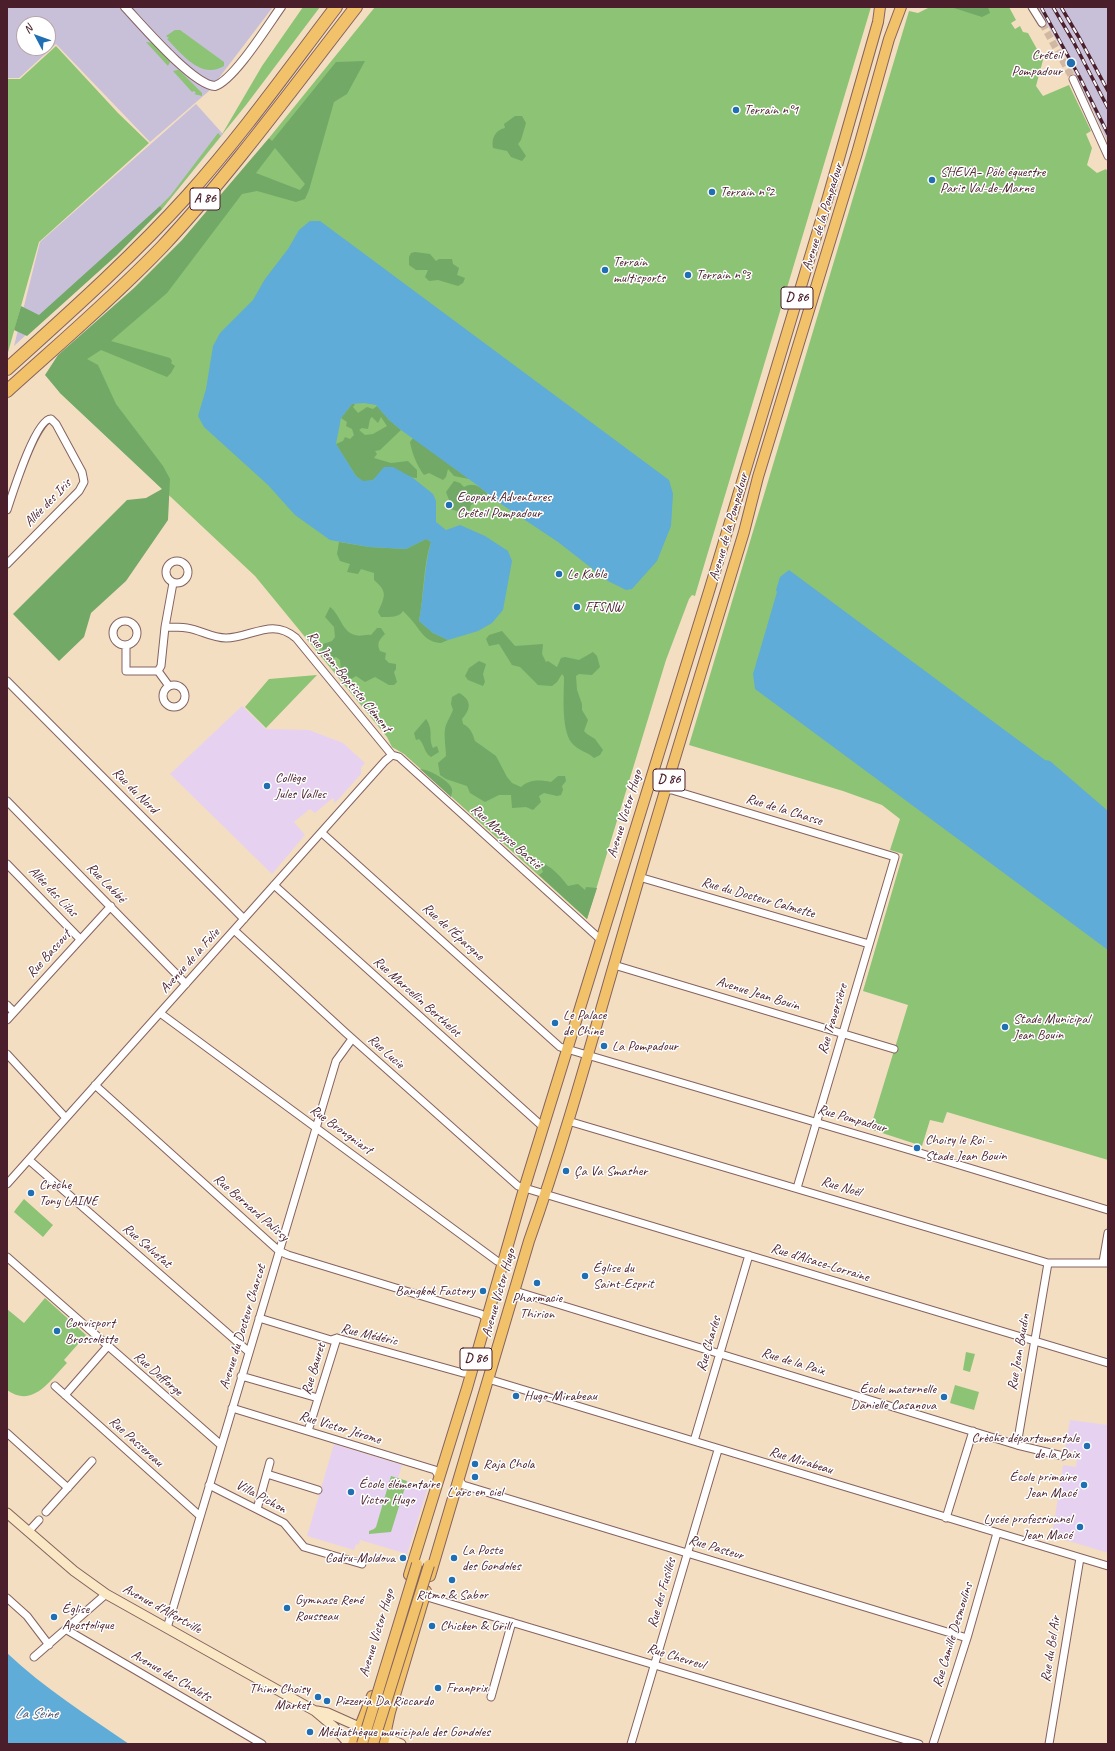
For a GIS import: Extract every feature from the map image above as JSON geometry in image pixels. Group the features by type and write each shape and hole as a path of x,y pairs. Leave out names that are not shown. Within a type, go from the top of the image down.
{"highway":[{"name":"A 86","path":"7,369 123,262 189,194 224,153 336,7"},
{"name":"A 86","path":"7,391 161,248 204,200 356,7"}],"main road":[{"name":"Avenue de la Pompadour","path":"710,588 828,197 878,22 880,7"},
{"name":"Avenue de la Pompadour","path":"724,596 760,470 857,153 889,39 901,7"},
{"name":"Avenue Victor Hugo","path":"353,1744 378,1678 488,1319 524,1189 710,588"},
{"name":"Avenue Victor Hugo","path":"383,1740 529,1241 546,1194 639,877 724,596"},
{"name":"Avenue d'Alfortville","path":"7,1513 74,1571 106,1594 315,1711 334,1727 349,1744"},
{"name":"Avenue Victor Hugo","path":"362,1744 417,1564 424,1528"},
{"name":"Avenue Victor Hugo","path":"373,1744 429,1565 440,1541"},
{"name":"Avenue d'Alfortville","path":"315,1711 328,1713 383,1740 401,1744"}],"street":[{"path":"125,7 171,54 204,83 215,86 222,83 237,67 281,7"},
{"path":"1032,7 1042,23"},
{"path":"1073,79 1108,156"},
{"name":"Allée des Iris","path":"7,510 35,438 43,423 48,419 51,419 56,424 82,472 84,482 79,491 7,564"},
{"path":"158,671 161,666 174,583"},
{"name":"Rue Jean-Baptiste Clément","path":"166,627 188,628 212,637 228,638 267,629 286,631 296,638 392,755"},
{"path":"126,645 126,671 158,671"},
{"path":"158,671 169,686"},
{"name":"Rue du Nord","path":"7,681 244,919"},
{"name":"Rue Maryse Bastié","path":"392,755 400,757 601,940"},
{"name":"Avenue de la Folie","path":"7,1184 322,833 385,760 392,755"},
{"name":"Rue de la Chasse","path":"666,790 672,790 895,857"},
{"name":"Rue Labbé","path":"7,801 186,984"},
{"name":"Rue de l'Épargne","path":"322,833 560,1047 568,1049"},
{"name":"Rue Traversière","path":"797,1188 895,857"},
{"name":"Allée des Lilas","path":"7,864 80,939"},
{"name":"Rue du Docteur Calmette","path":"639,877 869,944"},
{"name":"Rue Marcellin Berthelot","path":"274,885 543,1127"},
{"name":"Rue Bascout","path":"7,1020 111,906"},
{"name":"Rue Lucie","path":"234,930 512,1183 524,1189"},
{"name":"Avenue Jean Bouin","path":"614,964 894,1049"},
{"path":"7,1005 14,1012"},
{"name":"Rue Brongniart","path":"160,1013 498,1261 500,1262 506,1258"},
{"name":"Avenue du Docteur Charcot","path":"167,1628 336,1061 352,1039"},
{"path":"568,1049 588,1054"},
{"path":"7,1054 66,1118"},
{"name":"Rue Pompadour","path":"588,1054 1108,1210"},
{"name":"Rue Bernard Palissy","path":"96,1085 279,1251 481,1314 488,1319"},
{"name":"Rue Noël","path":"568,1121 1048,1263 1106,1263"},
{"name":"Rue Salvetat","path":"29,1160 249,1352"},
{"name":"Rue d'Alsace-Lorraine","path":"524,1189 546,1194 1108,1363"},
{"path":"1106,1263 1108,1233"},
{"name":"Rue Charles","path":"694,1440 749,1255"},
{"name":"Rue Defforge","path":"7,1258 107,1347 221,1445"},
{"name":"Rue Jean Baudin","path":"1017,1445 1048,1263"},
{"name":"Rue de la Paix","path":"515,1291 1017,1445 1063,1456"},
{"name":"Rue Médéric","path":"259,1318 331,1340 337,1338 463,1373 467,1373 473,1368"},
{"name":"Rue Bauret","path":"308,1431 337,1338"},
{"path":"65,1395 107,1347"},
{"path":"241,1376 318,1398"},
{"name":"Rue Mirabeau","path":"488,1379 694,1440 718,1450 1108,1566"},
{"name":"Rue Passereau","path":"56,1386 200,1516"},
{"name":"Rue Victor Jérome","path":"232,1408 434,1470 439,1476"},
{"path":"946,1518 973,1431"},
{"path":"7,1433 68,1488"},
{"name":"Rue des Fusillés","path":"631,1744 718,1450"},
{"path":"46,1512 92,1461"},
{"path":"257,1509 270,1462"},
{"path":"267,1474 318,1490"},
{"name":"Rue Pasteur","path":"459,1480 463,1485 967,1638"},
{"name":"Villa Pichon","path":"209,1485 284,1523 304,1547 362,1564"},
{"path":"28,1532 39,1520"},
{"name":"Rue Camille Desmoulins","path":"934,1744 967,1638 997,1533"},
{"name":"Rue du Bel Air","path":"1049,1744 1080,1558"},
{"path":"34,1657 67,1630 106,1594"},
{"name":"Rue Chevreul","path":"424,1596 919,1744"},
{"path":"7,1598 27,1616 49,1645"},
{"path":"491,1697 512,1622"},
{"name":"Avenue des Chalets","path":"67,1630 262,1744"}],"shaded area":[{"path":"7,7 273,7 209,91 150,142 56,44 56,16 16,16 16,56 43,56 19,78 7,78"},
{"path":"1037,7 1108,7 1108,143 1066,57"},
{"path":"196,104 223,134 162,209 14,346 40,242"},
{"name":"Collège Jules Valles","path":"242,706 266,729 309,730 343,743 365,763 361,768 361,774 335,803 333,798 315,813 310,809 294,822 305,835 272,874 170,774"},
{"path":"1070,1420 1108,1425 1108,1553 1052,1536 1063,1465 1076,1467 1078,1452 1065,1450"},
{"name":"École élémentaire Victor Hugo","path":"334,1444 402,1465 398,1478 428,1487 407,1554 360,1540 359,1545 356,1544 354,1550 307,1536"}],"green space":[{"path":"303,7 320,7 246,105 221,136 262,66"},
{"path":"375,7 871,7 695,596 692,595 689,599 666,660 587,919 404,754 392,747 387,737 255,576 60,393 57,377 149,286 271,142 269,138"},
{"path":"930,7 1009,7 1016,20 1011,23 1015,29 1020,26 1023,32 1028,33 1043,60 1036,86 1043,96 1069,85 1091,131 1086,134 1092,148 1087,165 1097,173 1106,169 1108,172 1108,1160 947,1112 943,1123 930,1120 922,1146 870,1129 908,1005 863,991 903,854 890,850 900,819 882,805 843,791 689,745 909,11 918,13"},
{"path":"951,7 988,7 990,13 982,17"},
{"path":"175,30 180,30 224,62 224,66 208,70 200,68 192,63 167,39 169,38 166,36"},
{"path":"146,42 153,43 169,59 170,62 168,66"},
{"path":"56,46 118,113 149,143 39,242 7,356 7,79 20,79 45,56 56,56"},
{"path":"365,61 347,94 334,102 309,190 305,199 296,202 257,191 242,194 167,293 111,341 170,358 172,361 171,363 175,366 171,373 167,377 101,350 87,359 98,365 116,404 163,466 170,479 168,520 126,581 91,613 84,637 59,661 13,614 127,500 146,498 162,489 60,393 45,375 58,355 134,288 182,240 269,138 272,141 336,62","holes":["275,148 305,184 300,190 256,173"]},
{"path":"179,70 202,93 202,96 194,94 196,93 194,91 192,92 173,71"},
{"path":"515,116 522,116 526,123 521,140 518,144 526,156 522,161 511,157 507,151 493,148 494,135 505,128 504,124"},
{"path":"218,133 221,136 162,209 160,206 171,195"},
{"path":"160,206 162,209 117,255 27,336 14,330 21,306 39,315"},
{"path":"415,252 430,254 436,261 439,259 452,259 453,264 459,268 457,275 465,278 463,283 458,286 438,280 429,281 425,277 428,270 416,270 409,265 409,257 411,253"},
{"path":"352,404 355,404 353,407 358,413 367,407 373,409 377,406 389,420 401,430 380,450 375,451 377,454 374,458 391,463 408,461 417,470 417,478 410,477 394,469 385,467 373,480 363,482 356,476 336,444 343,441 345,437 350,439 354,435 352,429 346,426 347,422 341,418","holes":["372,417 378,423 381,417 387,426 373,434 365,435 359,430 362,428 368,429 370,419"]},
{"path":"413,438 469,479 454,476 448,469 446,477 443,480 429,473 424,475 417,464 412,451 410,442"},
{"path":"454,481 460,483 464,487 473,485 481,488 487,493 486,496 471,505 469,512 460,512 450,509 451,505 446,492"},
{"path":"426,539 431,542 426,561 419,621 433,633 448,640 441,643 428,639 403,611 396,616 381,617 378,612 384,598 384,594 382,588 374,580 374,573 361,569 358,574 347,572 350,564 340,561 337,554 339,542 369,547 406,549"},
{"path":"330,607 344,627 357,636 371,635 377,628 381,628 385,634 380,639 380,651 386,653 385,659 389,663 396,664 396,669 394,672 397,682 394,685 389,685 375,677 365,682 356,676 348,681 341,671 340,660 336,657 330,660 321,657 323,644 332,641 335,637 334,627 325,617"},
{"path":"502,631 515,646 543,644 542,654 546,662 548,661 557,667 561,658 565,657 579,660 593,652 597,656 600,667 592,675 579,674 576,676 577,690 582,704 582,710 588,720 584,731 595,739 603,750 600,755 594,758 580,750 571,742 568,736 564,720 564,677 562,674 557,682 552,686 538,685 520,667 512,665 499,644 489,646 486,639 489,635"},
{"path":"479,661 486,664 483,674 485,682 483,686 468,680 465,676 469,668"},
{"path":"317,675 266,728 245,707 269,679"},
{"path":"459,693 466,699 469,705 467,712 462,719 463,724 471,731 475,741 496,756 507,777 512,783 521,787 532,781 551,782 558,776 565,776 566,781 562,786 563,790 561,795 557,796 544,793 539,796 541,802 533,810 526,807 512,808 511,795 499,795 485,802 470,793 467,786 446,779 440,775 438,763 446,756 445,732 446,725 453,710 451,704 452,697"},
{"path":"426,719 430,727 433,748 437,746 439,752 431,757 419,739 416,740 414,733"},
{"path":"420,769 433,773 446,781 452,789 451,797"},
{"path":"540,863 552,869 568,886 578,884 585,890 586,887 597,888 587,919 539,875 543,872"},
{"path":"24,1199 53,1225 43,1237 14,1212"},
{"path":"45,1298 86,1335 64,1360 67,1363 40,1390 25,1396 16,1395 7,1390 7,1309 24,1323"},
{"path":"966,1352 975,1354 970,1372 963,1370"},
{"path":"955,1385 979,1392 974,1410 950,1403"},
{"path":"391,1476 407,1481 391,1532 369,1534 369,1531 376,1527"}],"water":[{"path":"310,221 320,221 669,480 673,494 671,526 657,561 632,589 626,590 608,581 558,542 498,502 401,430 389,420 376,405 364,403 352,404 341,418 336,444 356,476 363,481 373,480 384,467 393,467 413,478 433,494 436,501 436,522 446,530 460,525 485,536 508,551 512,561 503,610 492,623 478,631 448,640 433,633 419,621 431,542 426,539 406,549 369,547 330,540 295,515 268,485 204,427 198,416 206,389 213,346 220,333 253,300 265,279 288,249 299,230"},
{"path":"789,570 1045,760 1050,761 1108,811 1108,950 755,689 753,674 777,592 776,590 780,577"},
{"name":"La Seine","path":"7,1653 51,1690 129,1744 7,1744"}],"tunnel":[{"path":"1042,23 1073,79"}],"railway":[{"path":"1041,7 1079,76 1108,134"},
{"path":"1053,7 1073,41 1108,108"},
{"path":"1061,7 1108,91"}],"place":[{"name":"Créteil Pompadour","path":"1071,63"},
{"name":"Terrain n°1","path":"736,110"},
{"name":"SHEVA– Pôle équestre Paris Val-de-Marne","path":"932,180"},
{"name":"Terrain n°2","path":"712,192"},
{"name":"Terrain multisports","path":"605,270"},
{"name":"Terrain n°3","path":"688,275"},
{"name":"Ecopark Adventures Créteil Pompadour","path":"449,505"},
{"name":"Le Kable","path":"559,574"},
{"name":"FFSNW","path":"577,607"},
{"name":"Collège Jules Valles","path":"267,786"},
{"name":"Le Palace de Chine","path":"555,1023"},
{"name":"Stade Municipal Jean Bouin","path":"1005,1027"},
{"name":"La Pompadour","path":"604,1046"},
{"name":"Choisy le Roi - Stade Jean Bouin","path":"917,1148"},
{"name":"Ça Va Smasher","path":"566,1171"},
{"name":"Crèche Tony LAINE","path":"31,1193"},
{"name":"Église du Saint-Esprit","path":"585,1276"},
{"name":"Pharmacie Thirion","path":"537,1283"},
{"name":"Bangkok Factory","path":"483,1291"},
{"name":"Convisport Brossolette","path":"57,1331"},
{"name":"Hugo-Mirabeau","path":"516,1396"},
{"name":"École maternelle Danielle Casanova","path":"944,1397"},
{"name":"Crèche départementale de la Paix","path":"1087,1446"},
{"name":"Raja Chola","path":"475,1464"},
{"name":"L'arc en ciel","path":"475,1477"},
{"name":"École primaire Jean Macé","path":"1084,1485"},
{"name":"École élémentaire Victor Hugo","path":"351,1492"},
{"name":"Lycée professionnel Jean Macé","path":"1080,1527"},
{"name":"Codru-Moldova","path":"403,1558"},
{"name":"La Poste des Gondoles","path":"454,1558"},
{"name":"Ritmo & Sabor","path":"452,1580"},
{"name":"Gymnase René Rousseau","path":"287,1608"},
{"name":"Église Apostolique","path":"54,1617"},
{"name":"Chicken & Grill","path":"432,1626"},
{"name":"Franprix","path":"438,1688"},
{"name":"Thino Choisy Market","path":"318,1697"},
{"name":"Pizzeria Da Riccardo","path":"327,1701"},
{"name":"Médiathèque municipale des Gondoles","path":"310,1732"}]}
